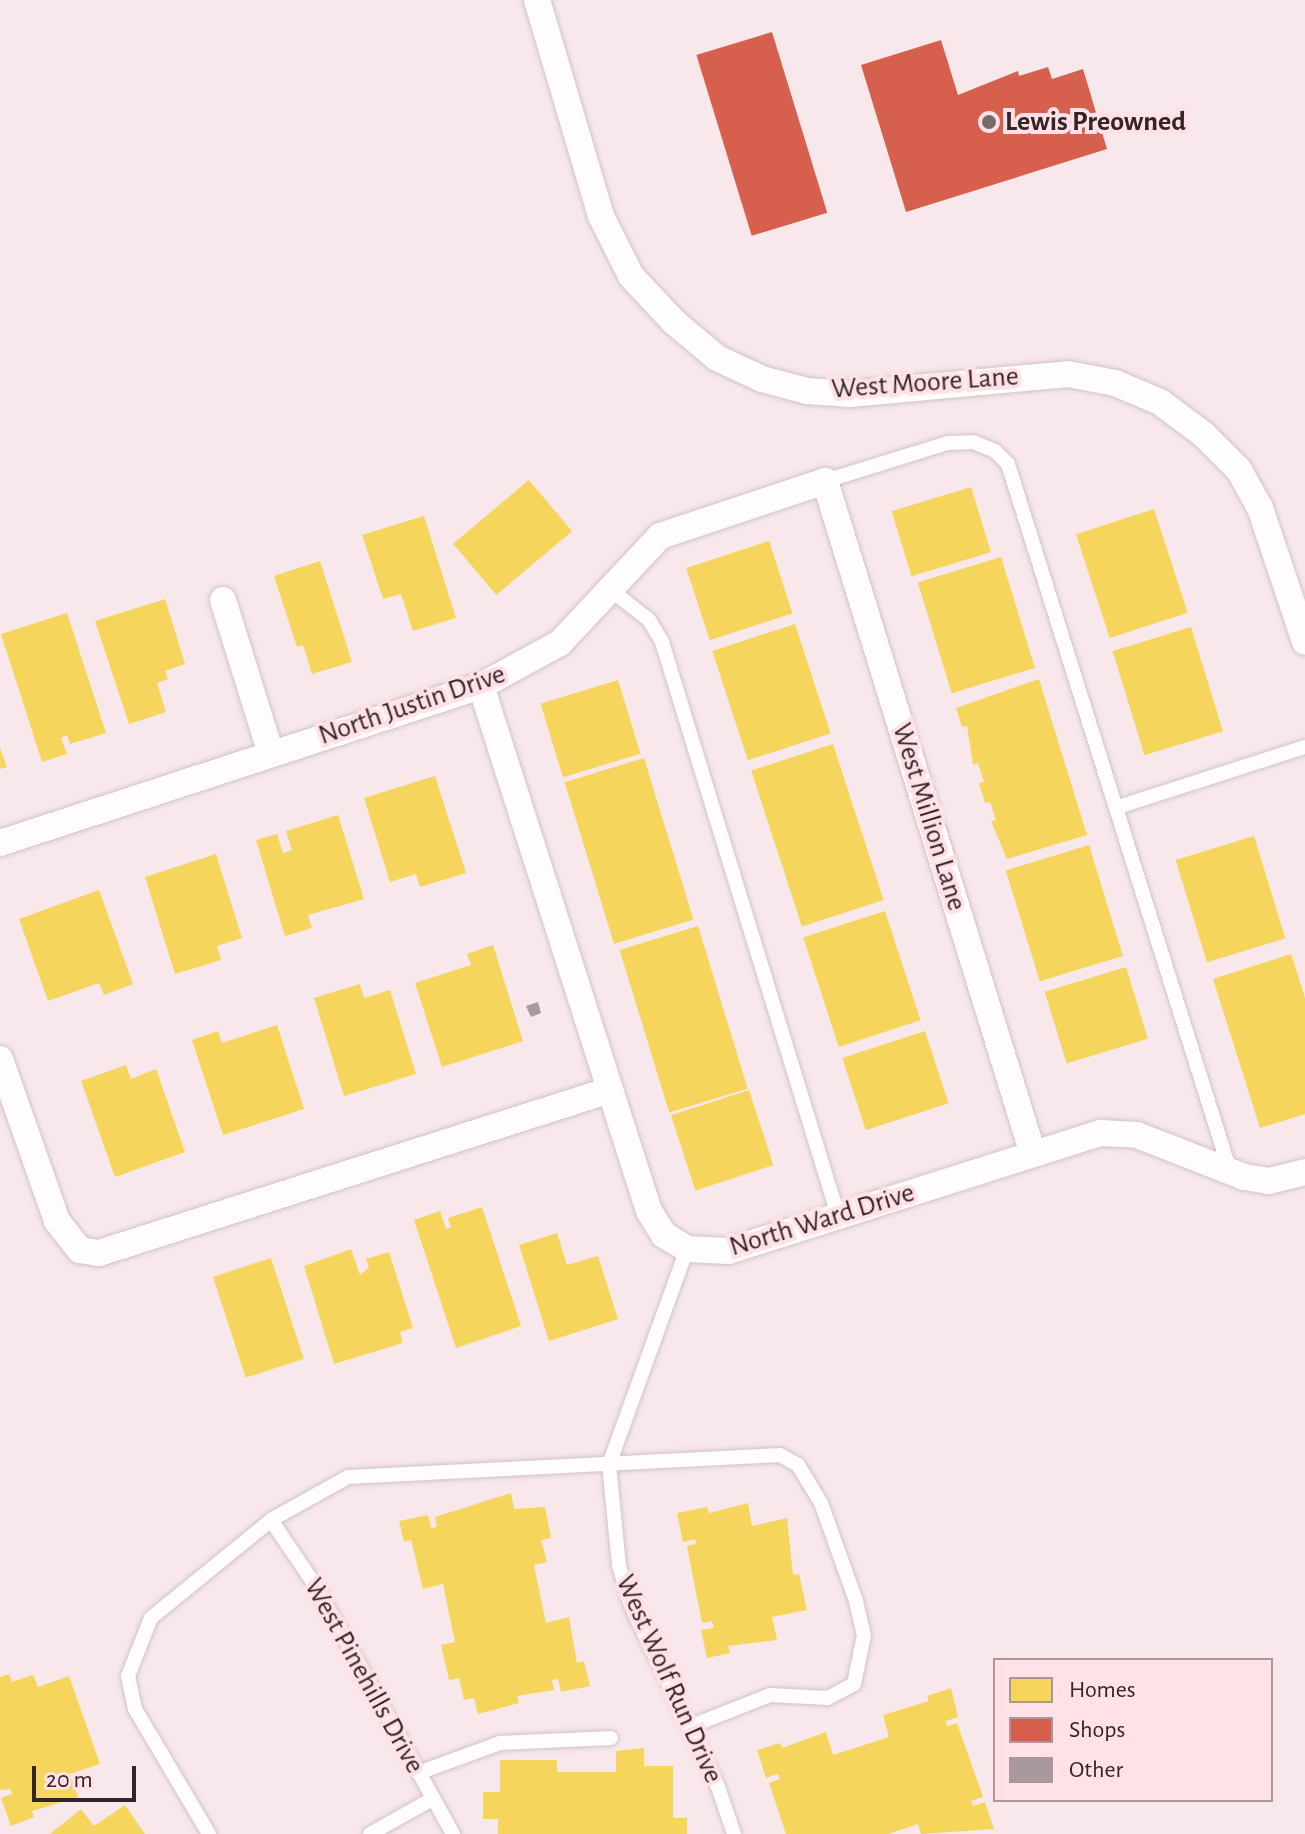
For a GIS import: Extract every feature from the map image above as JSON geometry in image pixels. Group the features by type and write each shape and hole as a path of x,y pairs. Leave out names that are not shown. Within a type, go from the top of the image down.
{"street":[{"name":"West Moore Lane","path":"537,0 601,216 631,276 674,322 717,358 762,379 807,391 850,394 1068,374 1115,383 1160,402 1203,434 1239,470 1260,508 1305,642"},
{"name":"North Justin Drive","path":"0,843 481,686 560,643 612,591 660,536 825,481"},
{"name":"West Million Lane","path":"825,481 1033,1154"},
{"path":"223,600 271,754"},
{"name":"North Ward Drive","path":"481,686 649,1211 664,1235 687,1249 728,1251 1033,1154 1118,1132 1230,1171 1269,1181 1305,1172"},
{"path":"0,1059 57,1221 80,1250 99,1253 610,1090"}],"lane":[{"path":"825,481 948,443 973,442 1008,464 1230,1171"},
{"path":"612,591 649,620 662,642 838,1215"},
{"path":"1118,807 1305,747"},
{"name":"West Wolf Run Drive","path":"687,1249 609,1464 619,1566 631,1606 689,1727 734,1834"},
{"path":"209,1834 135,1709 128,1676 151,1618 271,1520 348,1477 780,1455 798,1465 821,1503 856,1601 864,1635 854,1684 843,1693 828,1698 770,1695 689,1727"},
{"name":"West Pinehills Drive","path":"271,1520 315,1585 453,1834"},
{"path":"418,1773 500,1743 611,1738"},
{"path":"370,1834 432,1799"}],"building: Homes":[{"path":"529,480 572,531 496,595 453,544"},
{"path":"971,487 991,552 912,576 892,511"},
{"path":"1154,509 1188,613 1110,638 1076,534"},
{"path":"424,516 456,618 413,631 401,594 383,599 362,535"},
{"path":"769,541 792,613 710,640 686,568"},
{"path":"1001,557 1035,668 952,693 918,582"},
{"path":"320,561 352,662 312,674 303,645 297,647 274,576"},
{"path":"165,599 185,664 165,671 168,679 157,683 166,712 129,724 95,621"},
{"path":"67,613 106,733 70,744 67,735 61,738 67,754 42,762 1,634"},
{"path":"795,624 831,733 748,760 712,651"},
{"path":"1191,627 1223,731 1144,755 1113,651"},
{"path":"1039,679 1087,835 1007,859 991,821 996,820 990,802 985,803 979,783 984,782 978,763 973,765 967,726 962,727 956,708"},
{"path":"618,680 641,754 563,777 541,704"},
{"path":"833,744 884,900 802,927 751,771"},
{"path":"0,748 7,767 0,769"},
{"path":"644,758 693,920 614,944 565,782"},
{"path":"435,776 466,873 420,887 416,874 390,882 364,798"},
{"path":"338,815 364,899 308,915 312,928 285,936 256,840 277,834 283,853 292,850 286,831"},
{"path":"1254,836 1285,938 1207,962 1176,860"},
{"path":"1089,845 1123,956 1040,981 1006,870"},
{"path":"216,854 242,938 217,946 221,960 175,974 145,877"},
{"path":"99,890 133,984 104,995 99,983 48,1001 19,919"},
{"path":"885,911 921,1020 839,1047 803,938"},
{"path":"698,926 748,1089 669,1113 620,950"},
{"path":"493,945 523,1041 442,1067 415,983 471,965 467,954"},
{"path":"1291,954 1305,998 1305,1114 1260,1128 1213,979"},
{"path":"1126,967 1148,1039 1067,1064 1045,992"},
{"path":"360,984 364,998 390,990 416,1074 344,1096 314,998"},
{"path":"277,1025 304,1109 223,1135 192,1040 218,1031 222,1043"},
{"path":"925,1031 948,1103 866,1130 842,1058"},
{"path":"126,1065 131,1079 156,1069 185,1152 115,1177 81,1081"},
{"path":"749,1090 773,1165 695,1190 671,1115"},
{"path":"482,1207 521,1326 456,1348 414,1220 440,1211 446,1229 451,1227 448,1218"},
{"path":"557,1233 567,1265 598,1256 618,1319 549,1341 519,1245"},
{"path":"351,1249 360,1275 369,1267 366,1259 389,1252 413,1328 400,1332 403,1343 334,1364 304,1266"},
{"path":"271,1258 304,1359 246,1378 213,1277"},
{"path":"511,1493 514,1509 545,1507 551,1538 541,1540 547,1562 534,1565 546,1623 569,1617 577,1663 584,1661 590,1686 561,1692 558,1679 552,1680 554,1690 517,1696 519,1703 478,1714 474,1698 464,1700 459,1678 449,1680 441,1645 455,1642 443,1584 423,1589 411,1540 404,1542 399,1521 428,1515 431,1528 437,1527 435,1517"},
{"path":"748,1503 752,1526 787,1518 793,1575 799,1574 807,1610 772,1617 777,1640 728,1646 730,1653 707,1658 701,1630 714,1628 712,1621 702,1623 687,1546 696,1544 695,1539 683,1542 677,1513 707,1507 709,1513"},
{"path":"9,1674 12,1682 33,1675 38,1687 69,1676 100,1764 70,1774 78,1797 32,1811 34,1817 11,1826 1,1798 12,1794 11,1789 0,1790 0,1677"},
{"path":"951,1688 958,1717 946,1721 947,1726 957,1723 983,1797 971,1801 973,1806 985,1802 994,1829 921,1834 918,1824 888,1834 786,1834 769,1783 780,1779 778,1774 766,1778 757,1750 780,1743 782,1748 826,1732 833,1755 889,1737 883,1715 929,1701 927,1696"},
{"path":"644,1748 644,1766 673,1766 673,1818 687,1818 687,1834 498,1834 498,1819 483,1819 483,1792 500,1792 500,1760 557,1760 557,1772 616,1772 616,1751"},
{"path":"125,1805 145,1834 50,1834 81,1809 94,1826"}],"building: Shops":[{"path":"772,32 827,213 752,236 696,55"},
{"name":"Lewis Preowned","path":"941,40 958,95 1018,71 1019,76 1048,67 1052,79 1083,69 1107,149 906,212 861,65"}],"building: Other":[{"path":"538,1002 541,1013 531,1017 526,1006"}],"place":[{"name":"Lewis Preowned","path":"989,122"}]}
